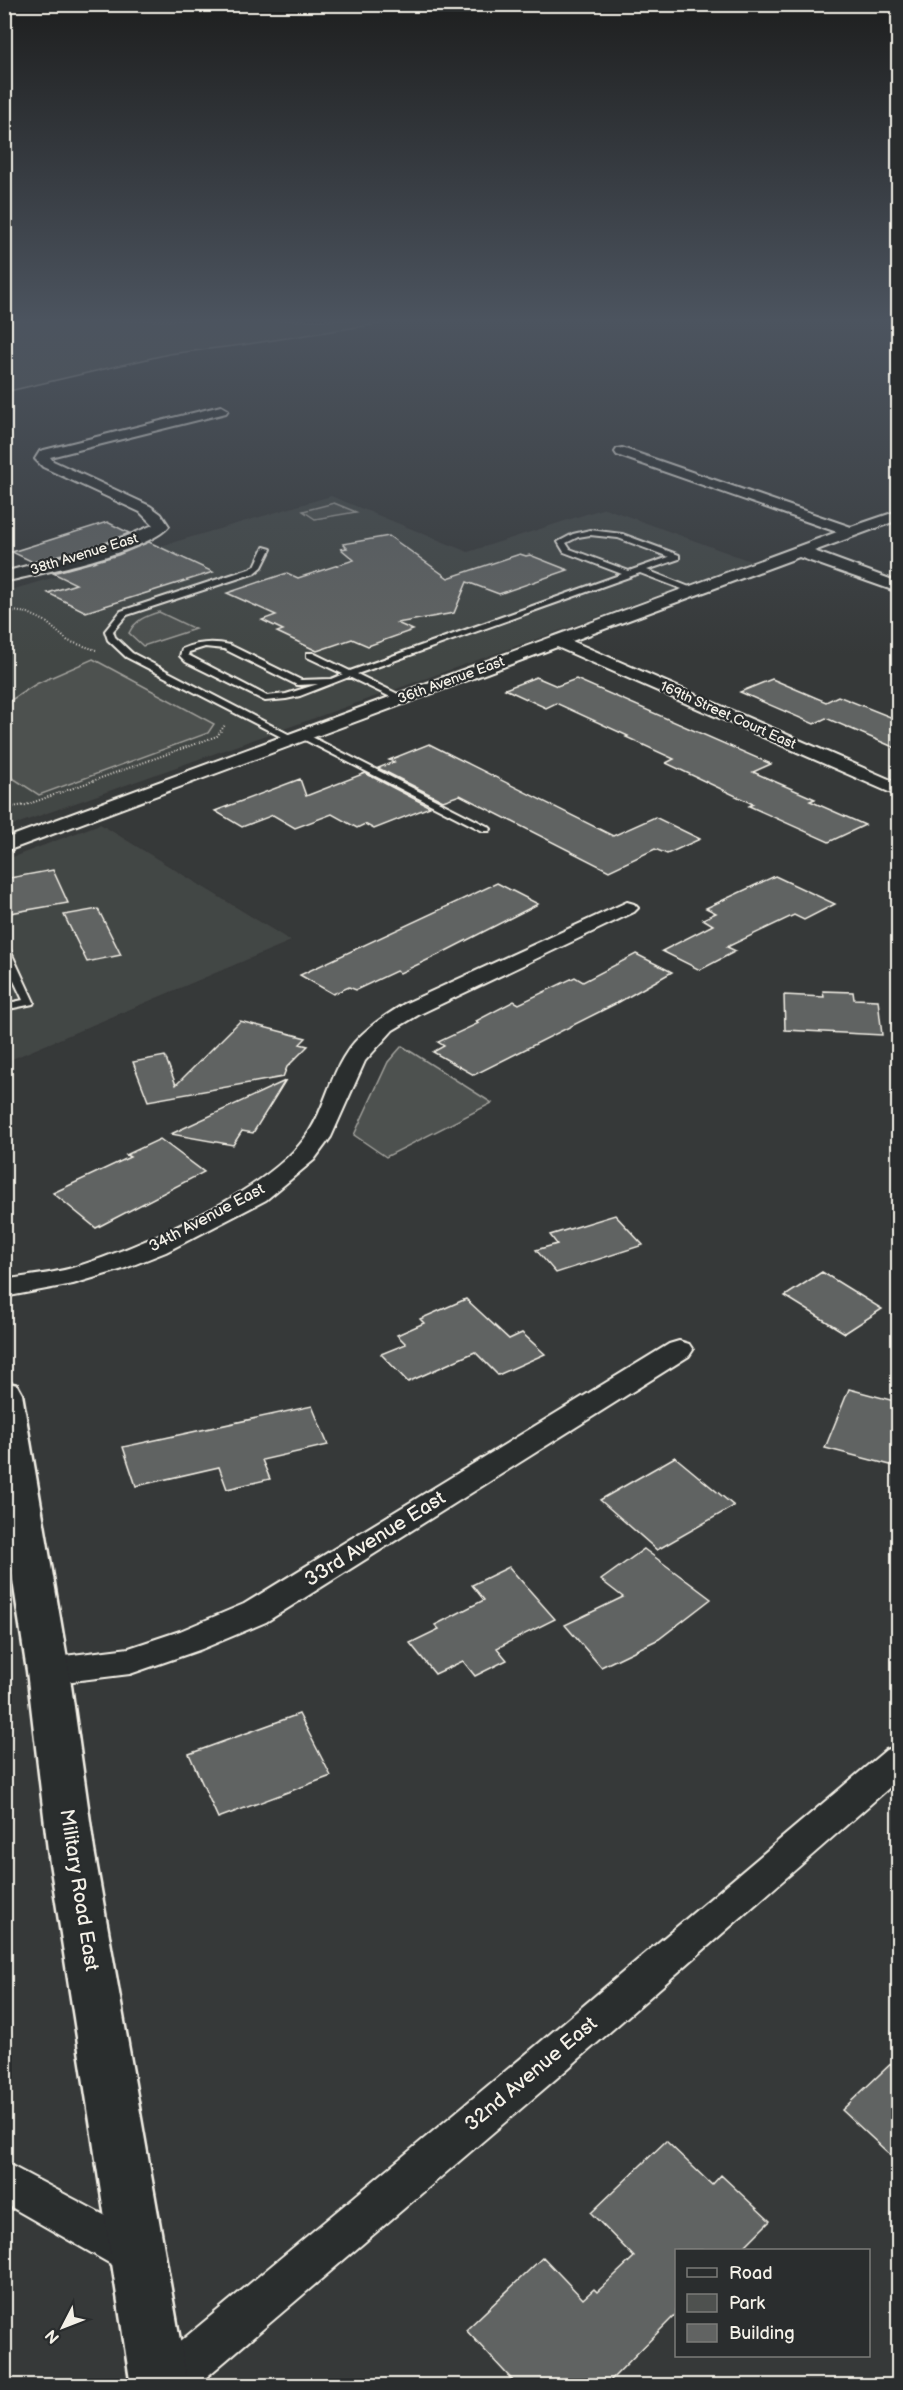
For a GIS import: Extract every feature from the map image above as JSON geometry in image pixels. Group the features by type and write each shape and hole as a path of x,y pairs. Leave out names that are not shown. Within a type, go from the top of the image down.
{"street":[{"name":"38th Avenue East","path":"4,577 130,542 161,526 156,517 145,509 57,469 42,459 45,454 56,450 132,432"},
{"path":"622,452 850,532"},
{"name":"36th Avenue East","path":"4,846 898,515"},
{"path":"798,551 898,587"},
{"name":"169th Street Court East","path":"557,641 898,790"},
{"name":"34th Avenue East","path":"4,1289 73,1276 114,1263 157,1246 257,1195 305,1155 322,1132 354,1059 385,1025 412,1009 627,908"},
{"name":"33rd Avenue East","path":"48,1671 130,1661 191,1640 255,1613 679,1350"},
{"name":"Military Road East","path":"4,1394 48,1671 71,1850 161,2385"},
{"name":"32nd Avenue East","path":"161,2385 551,2058 898,1761"},
{"path":"4,2181 138,2256"}],"lane":[{"path":"331,681 300,683 227,647 216,645 204,645 185,651 184,656 265,698 286,698 350,674 629,574 676,557 606,532 585,533 569,537 562,542 562,546 567,550 629,574"},
{"path":"267,549 258,567 252,571 124,614 109,631 111,638 129,655 486,829"},
{"path":"640,570 693,590"},
{"path":"310,655 401,699"},
{"path":"4,948 29,1002 4,1007"}],"path":[{"path":"4,610 28,613 45,621 68,641 99,651"},
{"path":"4,808 37,801 217,736 226,723"}],"shaded area":[{"path":"331,496 468,552 605,508 753,562 5,828 4,592"},
{"path":"100,824 291,941 5,1062 5,860"}],"green space":[{"path":"334,503 356,512 315,519 303,511"},
{"path":"159,612 195,629 143,646 129,633 141,619"},
{"path":"93,659 214,724 208,733 39,795 5,773 5,704 36,684"},
{"path":"402,1046 492,1103 386,1157 354,1135 388,1062"}],"building":[{"path":"107,522 129,533 105,543 33,562 12,552"},
{"path":"389,536 448,578 520,554 530,555 568,570 499,594 467,582 454,613 397,623 413,630 368,646 352,639 317,651 277,632 283,630 262,620 276,615 227,593 287,573 298,578 354,560 341,549 347,548 343,544"},
{"path":"149,542 213,572 86,612 48,593 76,584 53,573 118,555"},
{"path":"536,677 557,686 576,679 771,764 753,772 815,799 810,801 865,825 829,842 749,806 753,804 666,763 674,759 626,737 628,736 556,703 546,708 505,689"},
{"path":"772,679 826,702 838,696 898,720 898,749 826,718 814,724 740,692"},
{"path":"429,744 613,836 655,817 700,839 667,854 655,849 609,871 460,795 443,801 378,768 394,762 389,760"},
{"path":"365,773 430,807 374,829 365,824 357,828 332,814 295,828 273,815 242,827 215,811 300,779 306,796"},
{"path":"53,870 68,903 4,914 4,879"},
{"path":"775,876 835,904 804,920 794,915 727,947 736,951 700,970 662,951 713,925 703,919 716,913 706,908"},
{"path":"497,883 538,904 400,973 396,971 356,990 349,987 333,994 300,975"},
{"path":"98,909 121,955 87,962 64,915"},
{"path":"636,954 672,972 619,1002 474,1075 433,1052 444,1046 438,1042 479,1023 476,1021 514,1001 519,1004 575,977 583,982"},
{"path":"823,991 853,992 854,999 878,1000 882,1035 785,1030 784,995 824,997"},
{"path":"240,1021 306,1038 300,1044 308,1046 287,1067 283,1077 148,1101 133,1062 165,1056 176,1085"},
{"path":"285,1081 253,1133 242,1131 233,1145 171,1134"},
{"path":"160,1139 204,1172 96,1228 53,1193 130,1157 126,1155"},
{"path":"615,1215 643,1245 556,1273 536,1250 557,1244 550,1235"},
{"path":"822,1272 882,1309 845,1333 785,1296"},
{"path":"466,1299 509,1339 522,1333 545,1354 498,1375 475,1352 408,1382 381,1354 406,1344 397,1335 424,1323 420,1319"},
{"path":"849,1389 898,1402 898,1467 825,1448"},
{"path":"312,1406 328,1445 262,1460 270,1479 227,1489 219,1467 136,1486 123,1447"},
{"path":"675,1457 734,1506 657,1550 600,1500"},
{"path":"644,1549 711,1599 659,1639 601,1667 565,1625 623,1597 601,1580"},
{"path":"509,1567 555,1619 497,1648 507,1660 475,1676 463,1661 435,1674 410,1643 439,1629 435,1625 484,1600 472,1585"},
{"path":"299,1714 331,1776 218,1818 189,1754"},
{"path":"898,2057 898,2162 842,2110"},
{"path":"666,2141 712,2185 721,2175 770,2221 742,2249 675,2249 675,2315 606,2385 517,2385 466,2330 543,2257 583,2299 594,2289 597,2292 634,2257 591,2213"}]}
